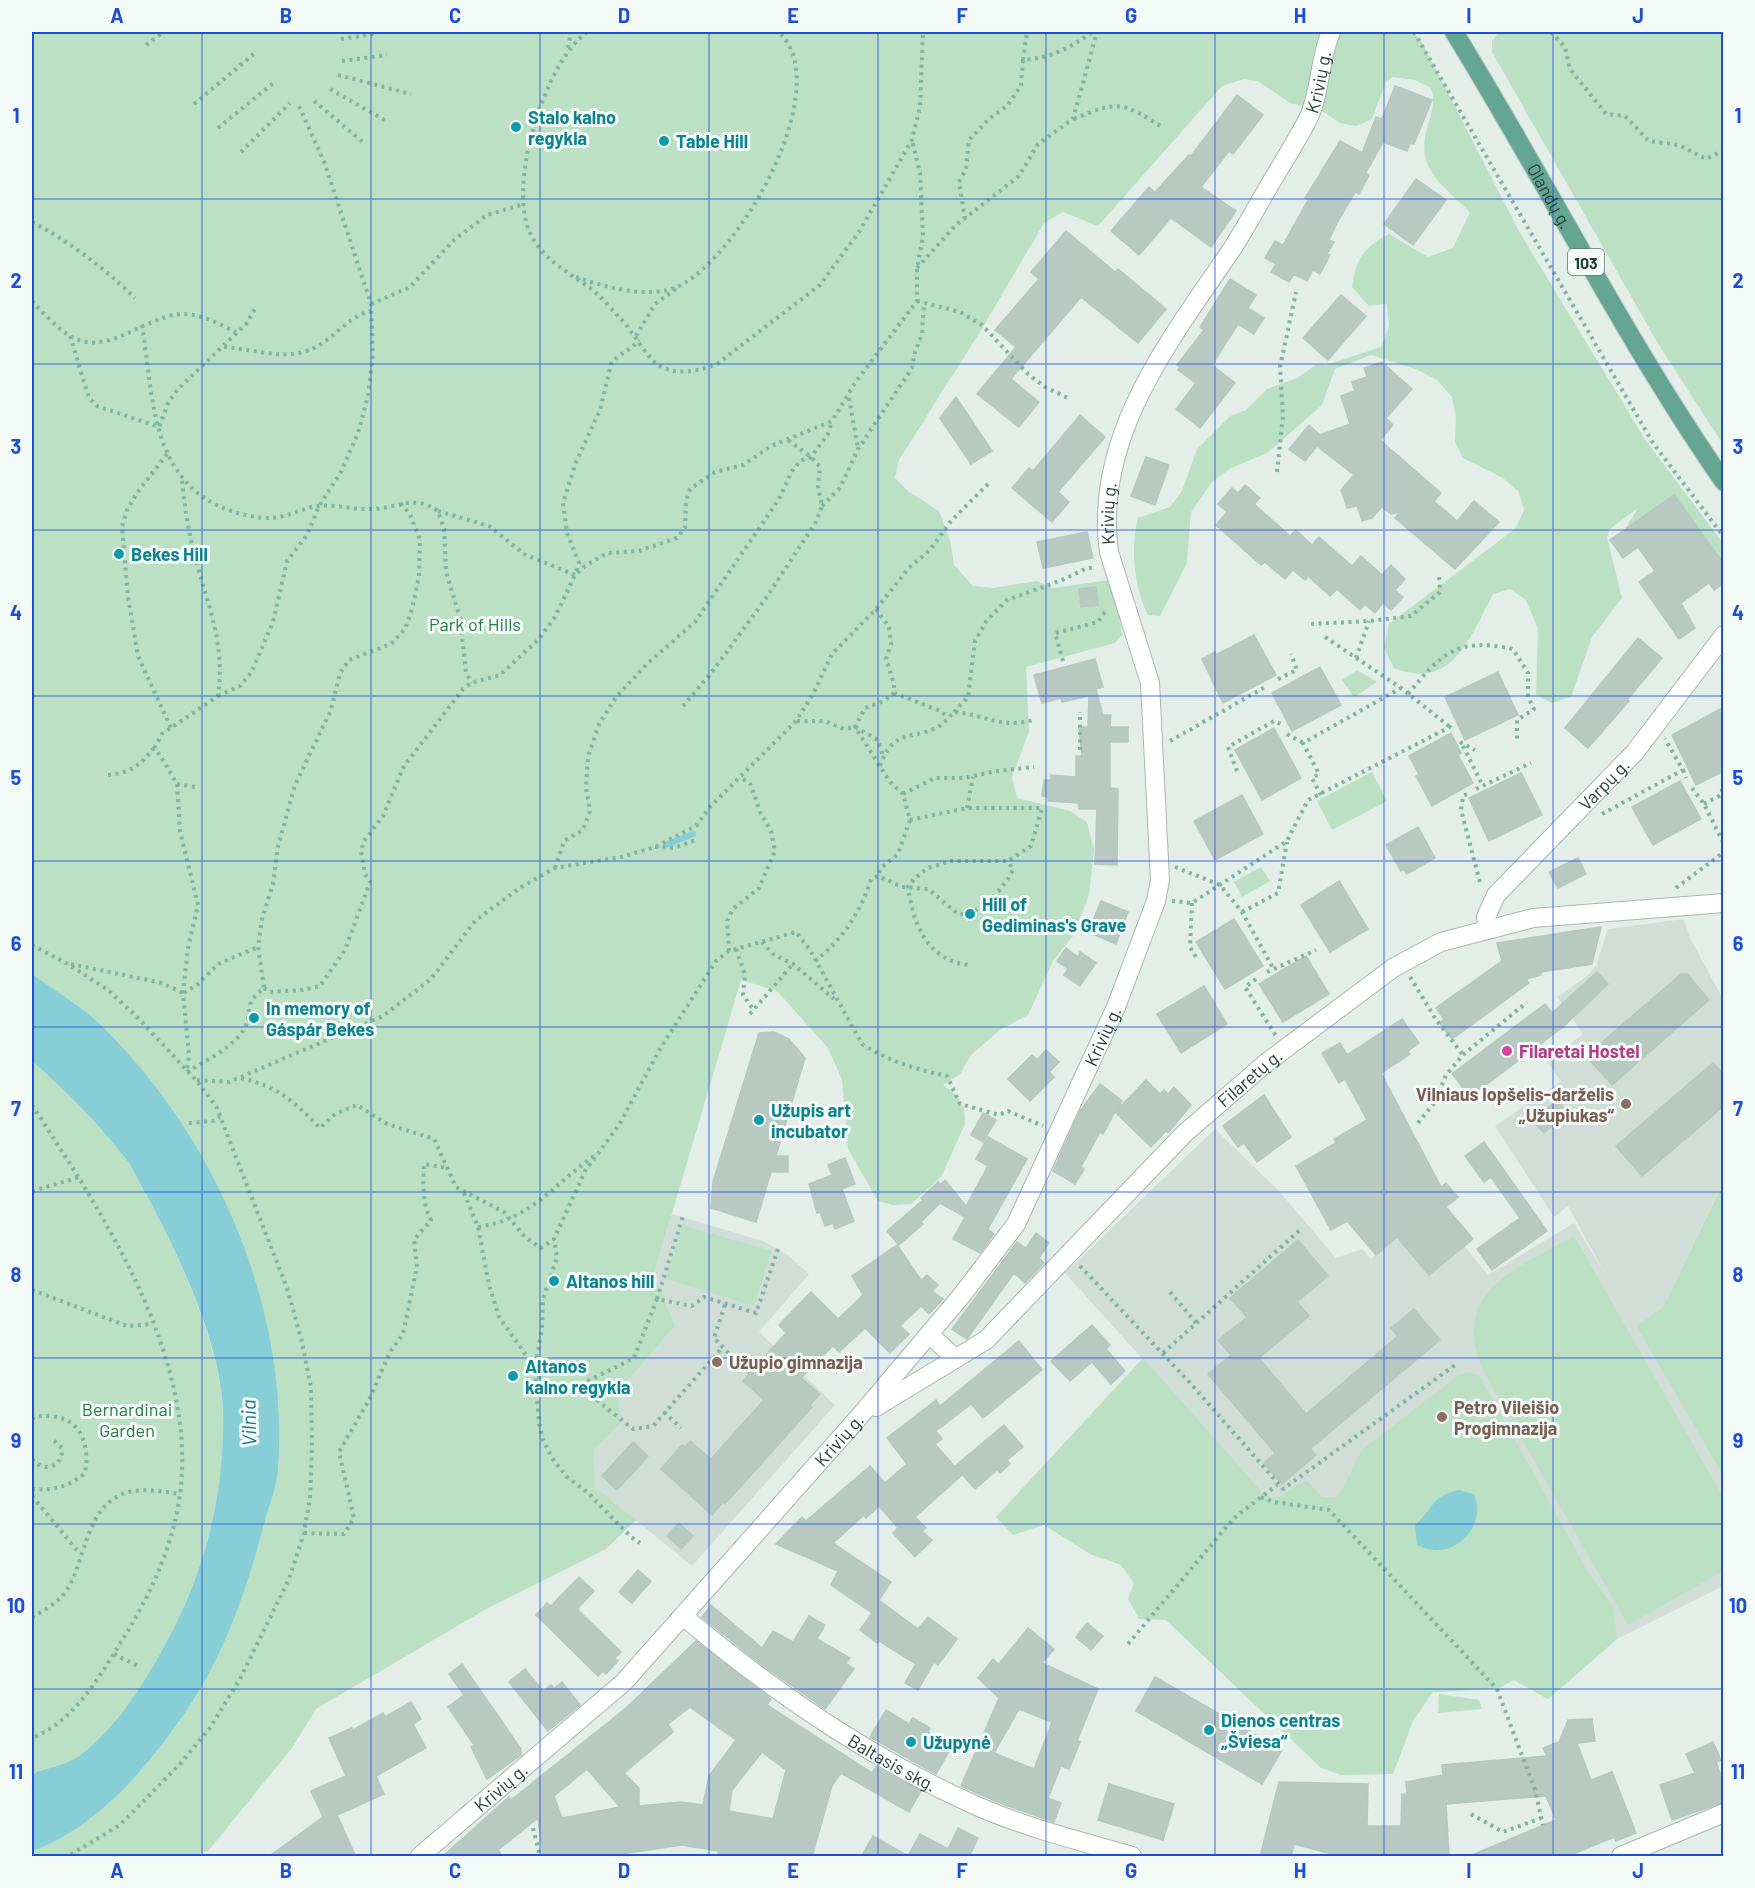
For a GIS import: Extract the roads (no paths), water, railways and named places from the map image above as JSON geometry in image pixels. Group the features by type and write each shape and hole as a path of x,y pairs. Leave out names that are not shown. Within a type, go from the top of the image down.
{"main road":[{"name":"Olandų g.","path":"1459,33 1634,344 1676,413 1724,482"}],"street":[{"name":"Krivių g.","path":"420,1857 624,1682 930,1335 1016,1224 1116,1007 1148,922 1160,880 1161,861 1150,683 1113,565 1106,532 1109,481 1131,413 1159,356 1231,250 1309,117 1331,32"},
{"name":"Varpų g.","path":"1488,928 1486,916 1490,906 1507,884 1635,752 1724,635"},
{"name":"Filaretų g.","path":"859,1417 986,1340 1070,1255 1143,1174 1185,1133 1285,1049 1402,963 1442,942 1488,928 1533,918 1724,903"},
{"path":"930,1335 955,1358"},
{"name":"Baltasis skg.","path":"683,1616 744,1667 793,1702 860,1744 944,1789 1036,1829 1132,1857"},
{"path":"1621,1857 1724,1813"}],"water":[{"name":"Vilnia","path":"32,974 92,1017 141,1069 178,1119 210,1172 237,1229 258,1288 272,1348 279,1410 278,1471 275,1488 244,1591 226,1639 203,1685 174,1729 121,1791 79,1826 32,1851 32,1777 36,1772 75,1759 92,1746 114,1722 152,1668 188,1597 208,1537 215,1506 223,1443 223,1411 215,1357 196,1300 171,1243 134,1172 93,1120 32,1061"},
{"path":"1459,1490 1474,1494 1477,1506 1476,1519 1471,1530 1464,1539 1443,1550 1430,1550 1417,1545 1415,1525 1437,1499"}],"waterway":[{"path":"666,845 693,834"}],"place":[{"name":"Stalo kalno regykla","path":"516,127"},
{"name":"Table Hill","path":"664,141"},
{"name":"Bekes Hill","path":"119,554"},
{"name":"Hill of Gediminas's Grave","path":"970,914"},
{"name":"In memory of Gáspár Bekes","path":"254,1018"},
{"name":"Filaretai Hostel","path":"1507,1051"},
{"name":"Vilniaus lopšelis-darželis „Užupiukas“","path":"1626,1104"},
{"name":"Užupis art incubator","path":"759,1120"},
{"name":"Altanos hill","path":"554,1281"},
{"name":"Užupio gimnazija","path":"717,1362"},
{"name":"Altanos kalno regykla","path":"513,1376"},
{"name":"Petro Vileišio Progimnazija","path":"1442,1417"},
{"name":"Dienos centras „Šviesa“","path":"1209,1730"},
{"name":"Užupynė","path":"911,1742"}],"park label":[{"name":"Park of Hills","path":"475,624"},
{"name":"Bernardinai Garden","path":"127,1419"}]}
